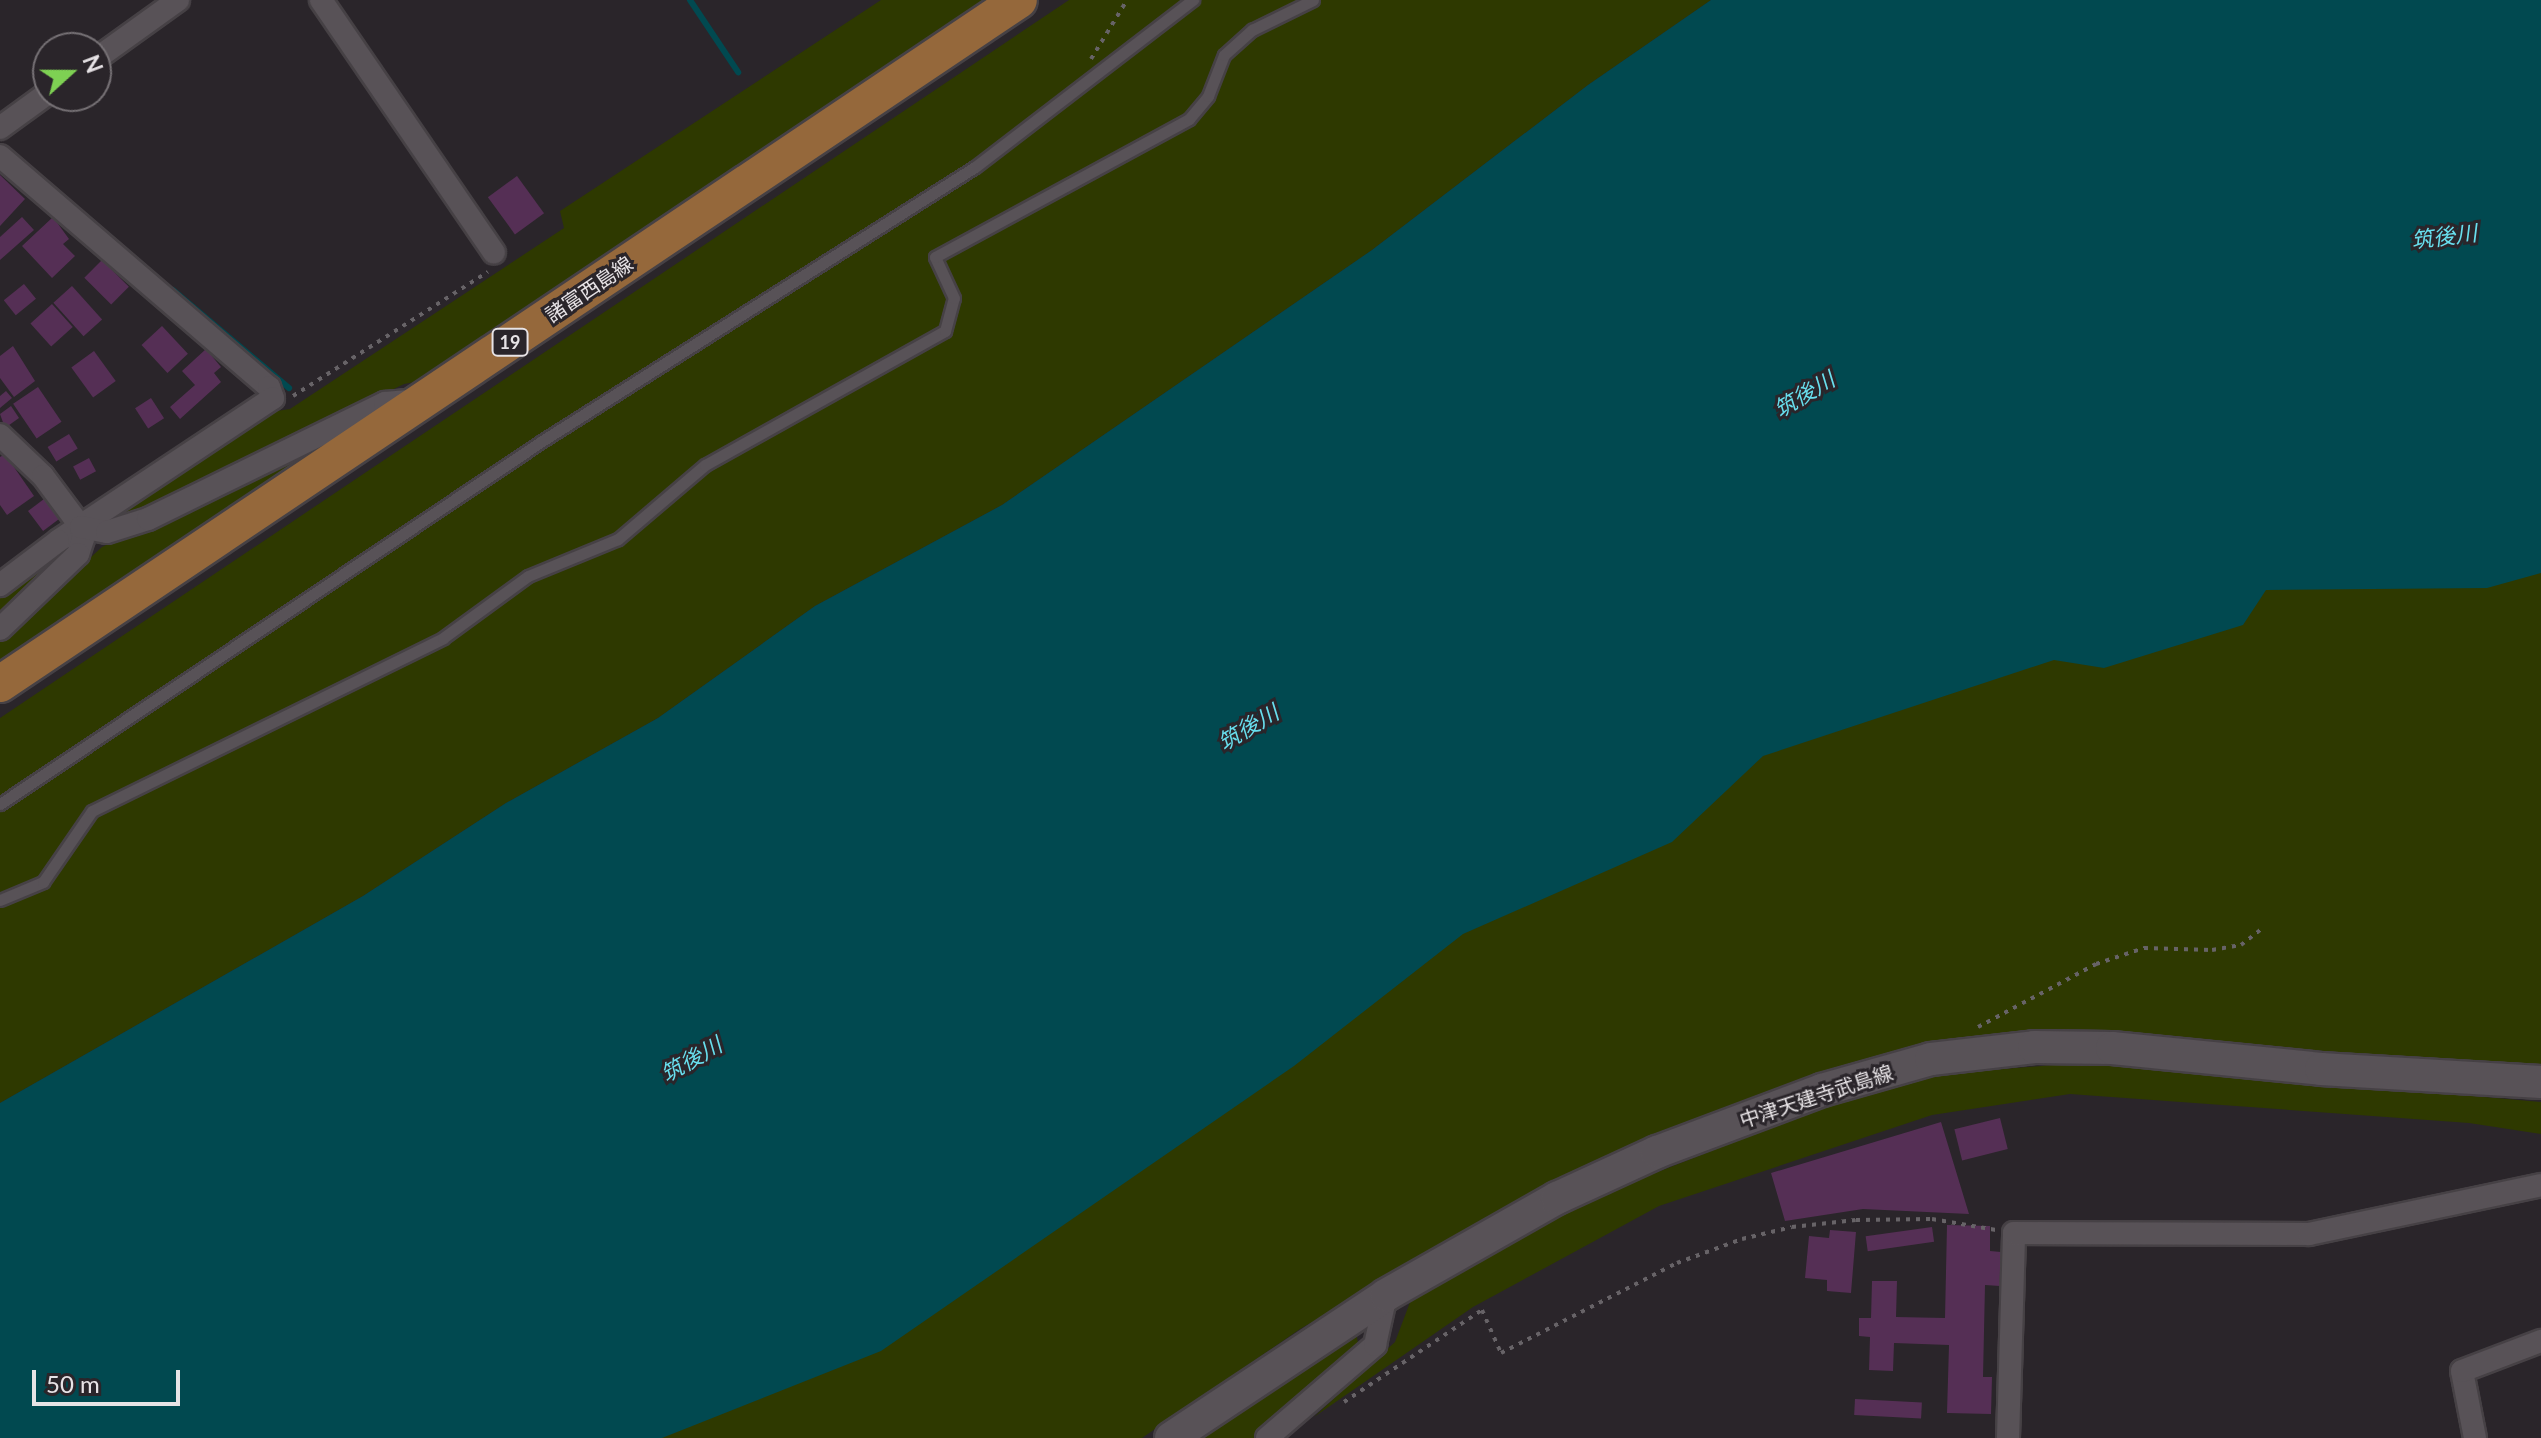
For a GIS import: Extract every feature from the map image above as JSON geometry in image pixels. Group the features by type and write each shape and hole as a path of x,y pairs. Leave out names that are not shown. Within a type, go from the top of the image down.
{"main road":[{"name":"諸富西島線","path":"0,684 1019,0"},
{"name":"中津天建寺武島線","path":"1171,1438 1386,1295 1557,1198 1657,1152 1822,1090 1931,1059 2034,1047 2112,1048 2321,1069 2541,1082"}],"street":[{"path":"112,47 178,0"},
{"path":"321,0 494,253"},
{"path":"0,128 32,105"},
{"path":"0,156 269,387 273,398 0,585"},
{"path":"0,435 43,476 81,527 107,532 148,519 385,403 423,400"},
{"path":"0,629 78,554 81,527"},
{"path":"2008,1438 2014,1233 2309,1234 2541,1185"},
{"path":"1267,1438 1375,1345 1386,1295"},
{"path":"2475,1438 2462,1371 2541,1341"}],"lane":[{"path":"0,804 542,441 975,167 1193,0"},
{"path":"0,900 43,882 92,811 443,638 528,576 618,539 705,465 945,331 954,298 935,257 1189,119 1208,96 1224,55 1252,30 1313,0"}],"path":[{"path":"1082,83 1091,57 1127,0"},
{"path":"273,398 298,395 481,276 494,267 494,253"},
{"path":"1971,1031 2096,964 2144,948 2212,950 2241,945 2263,928"},
{"path":"1338,1406 1482,1310 1501,1353 1677,1263 1742,1239 1792,1227 1856,1220 1932,1219 2014,1233"}],"green space":[{"path":"881,0 995,0 431,379 404,384 125,520 100,523 270,412 290,409 564,228 560,211"},
{"path":"1069,0 1711,0 1588,85 1372,250 1002,505 815,606 658,718 506,803 363,896 0,1103 0,718"},
{"path":"371,419 0,667 0,640 102,547"},
{"path":"2541,528 2541,1068 2093,1033 1935,1042 1794,1081 1591,1162 1300,1329 1142,1438 639,1438 1720,712"},
{"path":"63,549 38,583 0,616 0,593"},
{"path":"2090,1062 2541,1102 2541,1134 2469,1123 2070,1094 1932,1115 1659,1206 1473,1307 1314,1417 1395,1342 1412,1297 1584,1201 1828,1105 1943,1074"},
{"path":"1356,1333 1360,1353 1256,1438 1203,1438"}],"water":[{"name":"筑後川","path":"1711,0 2541,0 2541,573 2487,588 2266,590 2243,625 2104,668 2054,660 1763,756 1672,842 1463,934 1294,1066 881,1351 662,1438 0,1438 0,1103 363,896 506,803 658,718 815,606 1002,505 1372,250 1588,85"}],"building":[{"path":"0,175 25,199 0,226"},
{"path":"517,176 544,213 515,234 488,197"},
{"path":"22,217 34,230 0,260 0,237"},
{"path":"53,217 69,239 63,244 75,256 52,278 22,246"},
{"path":"102,260 129,287 111,305 84,278"},
{"path":"24,284 36,299 16,315 4,300"},
{"path":"72,286 102,319 84,336 53,303"},
{"path":"52,304 73,327 51,346 30,323"},
{"path":"162,326 188,354 167,373 142,345"},
{"path":"13,346 35,381 14,397 0,378 0,356"},
{"path":"206,349 221,367 214,373 221,382 180,419 170,407 195,385 182,371"},
{"path":"94,351 116,381 93,397 71,367"},
{"path":"38,387 61,422 37,439 13,404"},
{"path":"6,391 12,398 0,408 0,396"},
{"path":"151,398 164,418 148,428 135,408"},
{"path":"11,406 19,418 5,428 0,414"},
{"path":"69,434 78,449 56,461 48,447"},
{"path":"5,454 34,496 7,515 0,505 0,457"},
{"path":"89,458 96,471 80,480 73,466"},
{"path":"44,499 59,519 43,531 28,511"},
{"path":"2000,1118 2008,1149 1962,1160 1954,1129"},
{"path":"1941,1122 1969,1214 1863,1209 1785,1221 1771,1173"},
{"path":"1947,1225 1990,1226 1990,1251 2001,1252 2000,1286 1985,1285 1983,1377 1992,1377 1991,1414 1947,1413 1949,1345 1894,1343 1893,1371 1869,1370 1870,1337 1859,1336 1859,1318 1871,1318 1872,1281 1897,1281 1896,1317 1945,1318"},
{"path":"1932,1227 1934,1242 1868,1251 1866,1236"},
{"path":"1830,1230 1856,1232 1851,1293 1827,1291 1827,1280 1805,1278 1809,1236 1829,1238"},
{"path":"1855,1399 1922,1403 1921,1418 1854,1415"}],"waterway":[{"path":"690,0 738,72"},
{"path":"173,290 289,388"}]}
